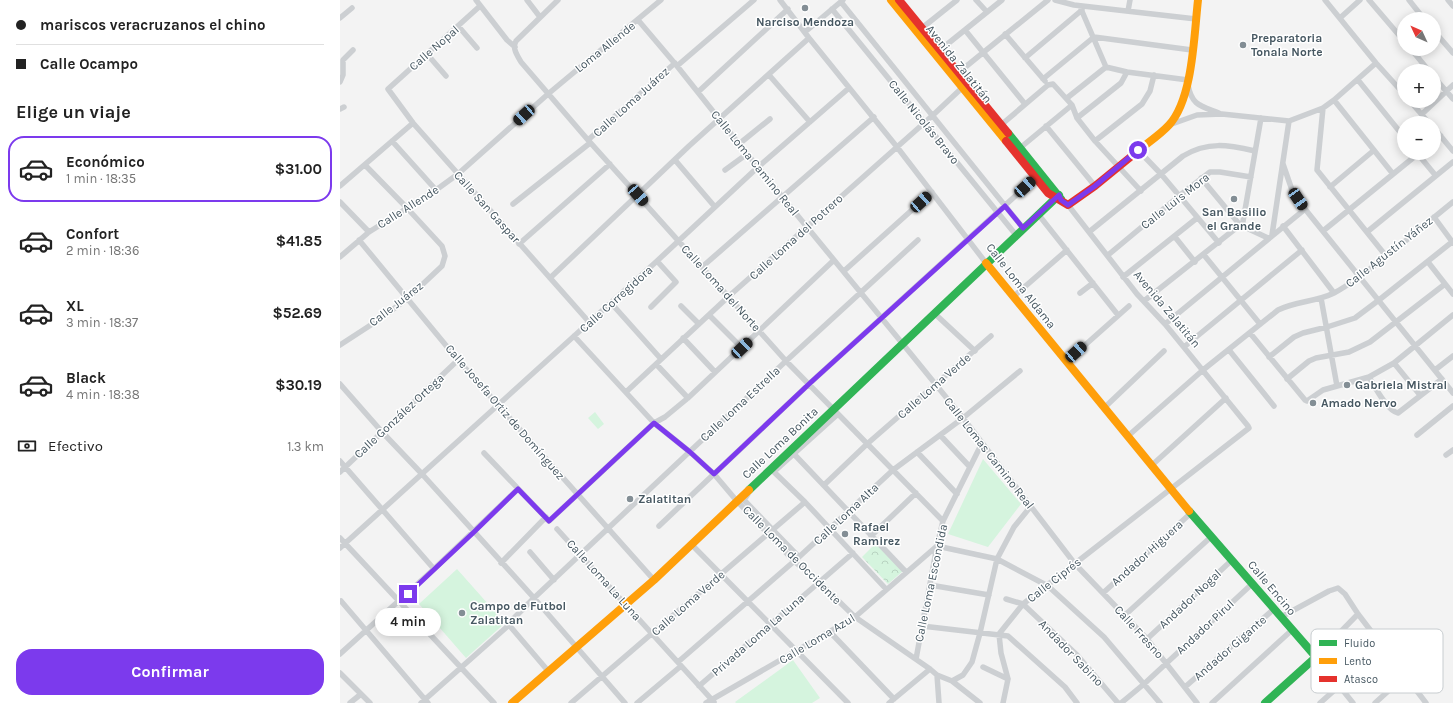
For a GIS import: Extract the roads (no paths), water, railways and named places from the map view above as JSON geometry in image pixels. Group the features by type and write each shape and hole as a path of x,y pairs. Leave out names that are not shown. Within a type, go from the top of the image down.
{"street":[{"name":"Calle Loma del Norte","path":"476,0 507,40 515,46 516,53 521,62 589,142 786,361 943,521"},
{"path":"527,0 540,17"},
{"path":"515,46 518,38 558,0"},
{"name":"Loma Allende","path":"548,94 661,0"},
{"name":"Calle Loma Juárez","path":"513,204 589,142 676,64 754,0"},
{"name":"Calle Loma Aldama","path":"780,0 849,88 874,117 1013,297 1171,490"},
{"name":"Avenida Zalatitán","path":"891,0 901,3 922,28 958,72 965,85 1001,125 1061,200 1108,255 1144,302 1165,324 1249,428"},
{"path":"922,28 957,0"},
{"path":"976,0 987,12"},
{"path":"940,50 1002,0"},
{"path":"958,72 1048,0"},
{"path":"1055,0 1078,5 1196,19"},
{"path":"1128,11 1130,0"},
{"name":"Calle Loma Bonita","path":"512,703 626,606 692,545 736,500 835,412 902,343 1038,214 1061,200 1095,186 1169,125 1181,106 1188,81 1198,0"},
{"path":"1325,0 1376,63 1397,86"},
{"path":"1340,18 1360,0"},
{"path":"1369,0 1397,33"},
{"path":"1409,0 1418,12"},
{"path":"1448,0 1453,6"},
{"path":"805,32 842,1"},
{"name":"Calle Nicolás Bravo","path":"842,1 932,116 1023,228"},
{"name":"Avenida Zalatitán","path":"901,3 1048,193 1061,200"},
{"path":"1025,58 1078,5"},
{"path":"1078,5 1106,67"},
{"name":"Calle Nopal","path":"388,89 459,27 480,6"},
{"path":"340,18 352,8"},
{"path":"698,92 788,9"},
{"name":"Calle Nicolás Bravo","path":"832,9 1016,235"},
{"name":"Calle Loma Camino Real","path":"638,20 676,64 747,154 808,226 902,343"},
{"path":"459,27 477,48"},
{"path":"965,30 1025,104"},
{"path":"1005,34 1043,79 1049,84 1053,84 1067,98 1072,105 1077,118 1095,141 1140,191"},
{"path":"550,278 675,160 809,38"},
{"path":"1043,79 1094,38 1192,50"},
{"path":"1441,39 1453,53"},
{"path":"340,82 343,75 343,60 353,50"},
{"path":"427,54 446,76"},
{"path":"1417,56 1423,64"},
{"path":"1169,125 1197,115 1222,114 1289,121 1323,108 1358,80 1376,63"},
{"path":"1106,67 1127,72 1188,81 1190,96 1196,102 1203,107 1222,114"},
{"path":"1067,98 1106,67"},
{"path":"1077,118 1121,82 1127,72"},
{"path":"769,75 810,122"},
{"path":"1095,141 1142,104 1150,91 1154,75"},
{"path":"1358,80 1397,128"},
{"path":"1001,125 1049,84"},
{"name":"Calle Loma del Potrero","path":"626,392 728,297 925,123 965,85"},
{"path":"1416,108 1422,114 1453,85"},
{"path":"1441,86 1453,99"},
{"name":"Calle Corregidora","path":"340,548 611,303 758,167 849,88"},
{"name":"Calle San Gaspar","path":"388,89 413,123 589,322"},
{"name":"Calle Allende","path":"340,257 369,232 436,190 458,174 548,94"},
{"path":"1334,100 1373,151 1393,174"},
{"path":"1020,148 1072,105"},
{"path":"1323,108 1317,167 1319,173 1386,256"},
{"path":"702,268 782,196 874,117"},
{"path":"1144,302 1241,226 1261,118"},
{"path":"739,144 770,119"},
{"path":"1270,237 1289,121"},
{"path":"340,186 413,123"},
{"path":"1046,126 1095,186"},
{"path":"1441,136 1453,151"},
{"path":"392,141 436,190"},
{"path":"1089,232 1182,156 1192,150 1215,145 1230,146 1255,151"},
{"path":"1138,150 1161,174 1219,243"},
{"path":"1330,186 1373,151"},
{"path":"725,170 747,154"},
{"path":"675,160 715,207"},
{"path":"1323,231 1410,160"},
{"path":"1423,160 1436,176"},
{"path":"1367,232 1453,162"},
{"path":"519,244 610,164"},
{"path":"1282,164 1292,190 1305,209 1453,393"},
{"path":"365,165 407,208"},
{"name":"Calle Luis Mora","path":"1108,255 1210,172 1220,172 1251,177"},
{"path":"659,526 809,384 1036,178"},
{"path":"1201,178 1241,226 1270,237"},
{"path":"844,271 932,192"},
{"path":"340,202 369,232"},
{"name":"Calle Agustín Yáñez","path":"1128,436 1203,370 1278,310 1286,306 1321,298 1334,293 1359,277 1453,202"},
{"name":"Calle Juárez","path":"340,346 408,298 442,266 445,256 442,246 407,208"},
{"path":"1165,324 1305,209"},
{"path":"1038,214 1118,315"},
{"path":"1124,277 1197,218"},
{"path":"1269,356 1294,337 1303,333 1355,318 1453,243 1434,218"},
{"path":"1283,226 1334,293"},
{"path":"1175,237 1195,262"},
{"name":"Calle Josefa Ortiz de Domínguez","path":"359,240 458,360 654,580"},
{"name":"Calle Loma Estrella","path":"425,702 509,625 534,598 581,556 786,361 918,240"},
{"path":"1013,297 1067,250"},
{"path":"1184,347 1302,250"},
{"path":"1204,254 1260,324"},
{"path":"501,562 654,423 665,417 688,398 834,260"},
{"path":"651,306 676,282 657,261"},
{"path":"1428,262 1453,294"},
{"path":"1080,293 1093,283"},
{"path":"1287,379 1309,361 1360,348 1370,342 1445,284"},
{"path":"1321,298 1337,386"},
{"path":"611,303 661,360"},
{"path":"681,306 699,324"},
{"path":"1066,362 1128,306"},
{"path":"934,313 975,350"},
{"path":"709,315 742,348"},
{"path":"1250,333 1307,401 1323,390 1369,377 1394,363 1453,315"},
{"name":"Calle Loma de Occidente","path":"574,336 654,423 690,452 714,474 768,534 796,559 855,618 916,659 937,676 952,681 980,703"},
{"name":"Calle Loma Verde","path":"824,485 867,444 936,386 992,336"},
{"path":"683,338 715,372"},
{"name":"Calle Lomas Camino Real","path":"902,343 963,418 1075,564"},
{"path":"1229,350 1274,406"},
{"path":"1104,408 1164,351"},
{"path":"1434,370 1453,356"},
{"name":"Calle González Ortega","path":"340,472 458,360"},
{"path":"1394,363 1420,395"},
{"path":"656,364 688,398"},
{"name":"Calle Loma Alta","path":"637,703 748,601 830,529 893,470 963,418 1020,371"},
{"path":"1369,377 1384,400 1394,412 1398,413 1442,379"},
{"path":"340,384 534,598 625,703"},
{"path":"1151,466 1226,398"},
{"path":"1417,435 1453,406"},
{"path":"796,559 773,530 744,500 746,496 774,472 835,412"},
{"name":"Calle Ciprés","path":"999,634 1023,604 1249,428"},
{"path":"940,435 970,467"},
{"name":"Calle Loma Escondida","path":"916,659 943,521 982,443"},
{"path":"1446,456 1453,450"},
{"path":"917,452 957,494"},
{"path":"484,453 548,519"},
{"path":"793,454 906,572"},
{"path":"340,461 434,569"},
{"path":"774,472 805,502 886,589"},
{"path":"340,654 399,602 518,489"},
{"name":"Calle Encino","path":"1171,490 1311,651"},
{"path":"871,536 916,493"},
{"name":"Calle Loma Verde","path":"572,703 805,502"},
{"path":"952,681 963,675 972,662 997,559 1014,527 1031,506"},
{"name":"Andador Higuera","path":"1103,593 1191,513"},
{"name":"Calle Loma La Luna","path":"557,529 714,702"},
{"path":"1125,615 1212,536"},
{"path":"340,538 494,703"},
{"path":"692,545 848,703"},
{"path":"937,546 997,559 1048,586 1104,637 1160,703"},
{"name":"Calle Loma Azul","path":"706,703 714,702 855,618 886,589 937,546"},
{"path":"530,552 554,580"},
{"name":"Privada Loma La Luna","path":"699,686 853,553"},
{"name":"Andador Nogal","path":"1147,639 1232,560"},
{"name":"Calle Fresno","path":"1075,564 1147,639 1198,703"},
{"name":"Andador Pirul","path":"1121,703 1144,684 1253,583"},
{"path":"930,585 989,595"},
{"path":"1281,617 1329,591 1338,588 1345,594 1369,629"},
{"path":"1006,599 1023,604"},
{"path":"340,601 367,631 425,702"},
{"name":"Andador Sabino","path":"1023,604 1077,655 1118,703"},
{"name":"Andador Gigante","path":"1185,688 1274,609"},
{"path":"1343,629 1358,614"},
{"path":"509,625 549,672"},
{"path":"922,626 1008,636 1065,687 1077,703"},
{"path":"1212,703 1292,630"},
{"path":"830,632 894,699"},
{"path":"999,634 1001,653 1008,678 1003,703"},
{"path":"1265,703 1311,662"},
{"path":"983,667 1008,678"},
{"path":"889,703 930,669"},
{"path":"340,673 370,703"},
{"path":"937,676 939,703"},
{"path":"1320,703 1332,693"},
{"name":"Calle Encino","path":"1344,693 1353,703"},
{"path":"1375,703 1386,693"},
{"path":"1418,693 1426,703"},
{"path":"350,703 361,694"}],"place":[{"name":"Narciso Mendoza","path":"805,8"},
{"name":"Preparatoria Tonala Norte","path":"1243,45"},
{"name":"San Basilio el Grande","path":"1234,199"},
{"name":"Gabriela Mistral","path":"1347,385"},
{"name":"Amado Nervo","path":"1313,403"},
{"name":"Zalatitan","path":"630,499"},
{"name":"Rafael Ramirez","path":"845,534"},
{"name":"Campo de Futbol Zalatitan","path":"462,613"}]}
